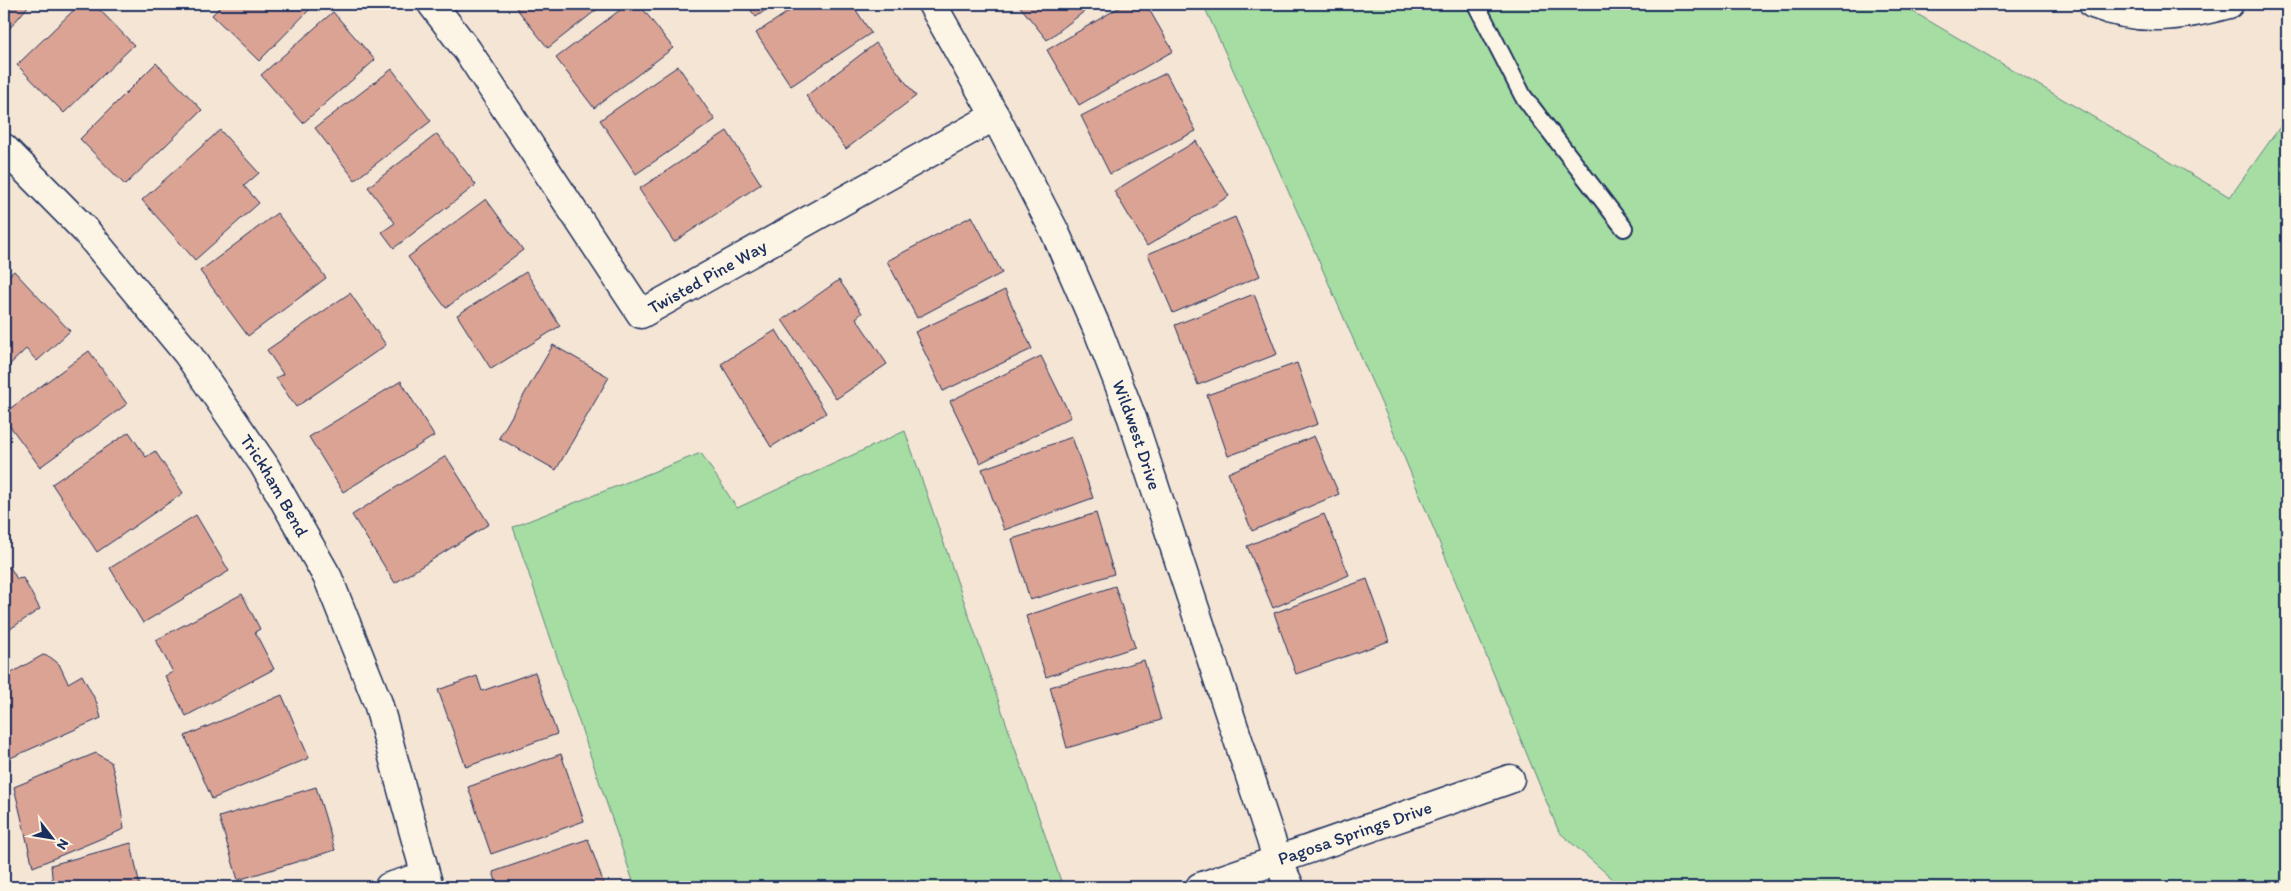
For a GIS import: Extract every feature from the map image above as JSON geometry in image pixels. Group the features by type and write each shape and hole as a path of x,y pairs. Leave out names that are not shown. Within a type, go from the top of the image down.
{"street":[{"name":"Twisted Pine Way","path":"432,4 467,50 641,314 995,116"},
{"name":"Wildwest Drive","path":"932,4 995,116 1055,232 1099,333 1132,418 1278,861 1290,887"},
{"path":"2093,4 2148,17 2175,16 2229,4"},
{"name":"Trickham Bend","path":"4,148 86,231 187,353 264,465 328,578 374,694 427,882"},
{"name":"Pagosa Springs Drive","path":"1200,887 1510,779"},
{"path":"390,887 427,882"}],"lane":[{"path":"1476,4 1523,96 1624,228"}],"green space":[{"path":"1203,4 1900,4 2230,197 2287,117 2287,887 1622,887 1559,832 1390,423 1278,168"},
{"path":"905,431 1063,887 635,887 513,527 701,453 737,508"}],"building":[{"path":"4,4 30,4 4,35"},
{"path":"80,4 94,4 134,45 64,113 17,65"},
{"path":"223,4 315,4 259,61 212,15"},
{"path":"513,4 604,4 548,48"},
{"path":"628,4 639,4 673,48 594,108 556,58"},
{"path":"746,4 774,4 756,17"},
{"path":"800,4 852,4 871,33 791,86 756,33"},
{"path":"1018,4 1094,4 1047,40"},
{"path":"1125,4 1146,4 1173,51 1079,105 1047,50"},
{"path":"333,12 375,60 303,123 261,75"},
{"path":"876,43 916,96 846,149 806,96"},
{"path":"156,63 202,110 125,185 80,139"},
{"path":"678,66 715,120 636,174 600,120"},
{"path":"392,69 431,121 355,180 315,128"},
{"path":"1166,73 1196,131 1110,174 1081,116"},
{"path":"220,130 259,173 244,186 259,203 195,260 142,200"},
{"path":"727,131 761,184 674,242 639,189"},
{"path":"437,134 476,185 394,248 382,232 395,223 368,187"},
{"path":"1196,141 1229,196 1147,246 1114,191"},
{"path":"486,199 523,250 446,308 408,257"},
{"path":"277,213 326,278 248,336 200,271"},
{"path":"972,216 1002,273 917,318 887,261"},
{"path":"1235,217 1260,276 1173,313 1148,254"},
{"path":"14,271 70,331 37,361 26,349 4,370 4,280"},
{"path":"526,272 560,326 491,369 457,315"},
{"path":"839,280 862,313 856,318 887,364 836,399 782,320"},
{"path":"1005,290 1032,349 943,391 915,332"},
{"path":"350,293 386,345 296,407 276,378 283,374 267,350"},
{"path":"1254,294 1277,354 1198,385 1175,325"},
{"path":"776,330 826,413 771,447 721,364"},
{"path":"553,345 609,377 556,470 499,438"},
{"path":"89,351 127,404 40,467 4,418 4,413"},
{"path":"1041,356 1071,417 980,463 950,401"},
{"path":"1297,363 1318,424 1228,456 1207,395"},
{"path":"401,381 434,436 343,492 309,437"},
{"path":"129,432 146,457 155,451 183,493 97,552 52,484"},
{"path":"1314,436 1339,494 1252,531 1228,473"},
{"path":"1072,437 1093,498 1004,530 982,469"},
{"path":"446,456 489,524 395,583 352,515"},
{"path":"1096,513 1114,574 1030,600 1012,539"},
{"path":"1324,514 1349,575 1273,608 1247,546"},
{"path":"196,515 229,571 143,623 110,568"},
{"path":"10,567 17,579 23,578 40,609 4,633 4,568"},
{"path":"1367,579 1389,641 1296,674 1274,613"},
{"path":"1115,586 1135,647 1046,677 1026,616"},
{"path":"242,594 260,629 255,632 274,669 186,716 165,676 173,672 156,640"},
{"path":"43,655 50,657 59,664 68,683 82,675 97,703 101,718 8,759 4,755 4,677"},
{"path":"1144,660 1161,720 1067,748 1050,687"},
{"path":"535,672 557,734 466,767 438,690 477,676 482,691"},
{"path":"282,695 309,758 212,799 185,736"},
{"path":"96,753 111,762 117,785 124,829 33,867 14,787"},
{"path":"561,754 584,821 491,854 468,787"},
{"path":"316,787 335,850 238,880 219,817"},
{"path":"588,839 605,887 498,887 493,872"},
{"path":"131,843 140,887 53,887 51,865"}]}
